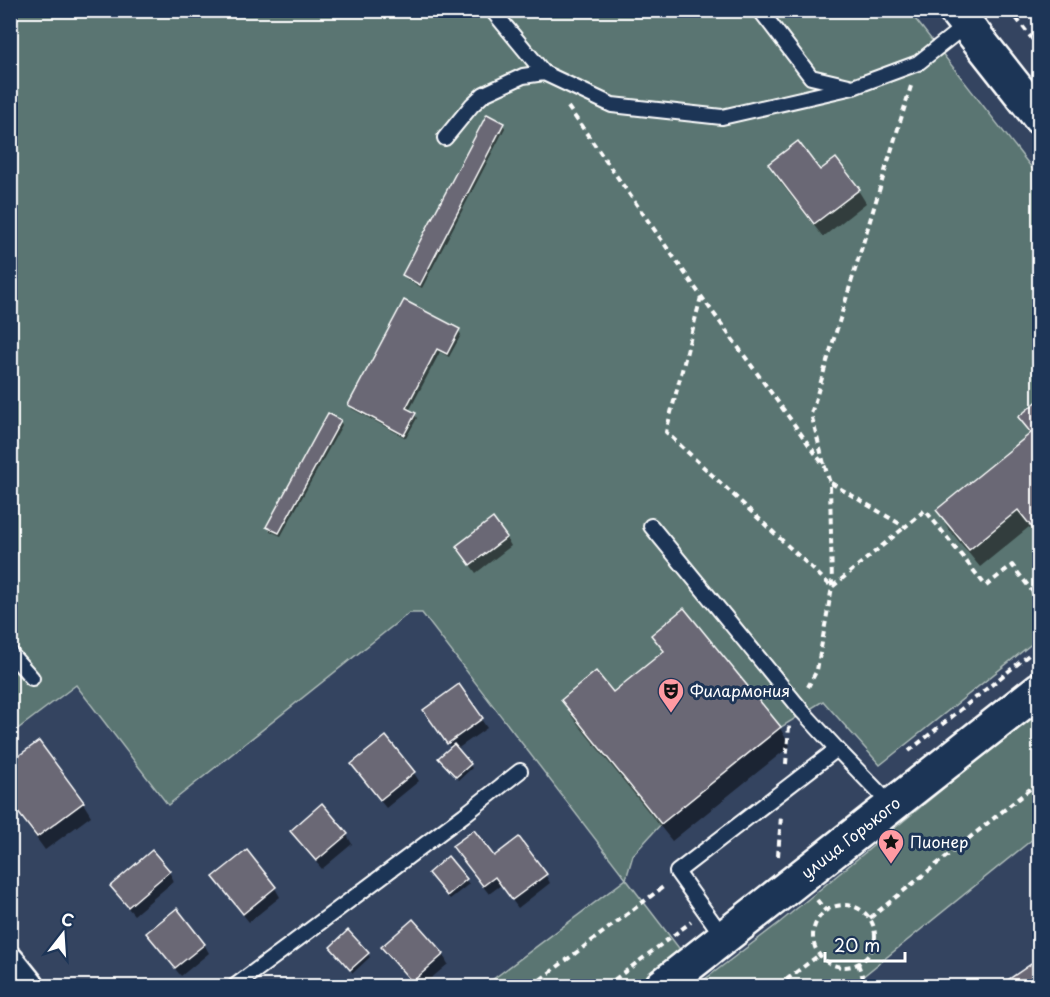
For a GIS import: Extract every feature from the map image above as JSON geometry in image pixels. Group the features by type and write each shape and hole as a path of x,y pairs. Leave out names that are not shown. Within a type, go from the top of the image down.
{"street":[{"path":"961,18 1040,118"},
{"name":"улица Горького","path":"662,987 724,938 788,867 892,806 1040,689"},
{"path":"10,962 30,987"}],"lane":[{"path":"492,10 544,73 612,105 722,117 854,87 918,63 937,46 961,18"},
{"path":"760,10 811,77 854,87"},
{"path":"445,138 484,94 523,76 544,73"},
{"path":"651,526 798,706 892,806"},
{"path":"10,653 32,678"},
{"path":"724,938 677,872 837,749"},
{"path":"235,987 520,771"}],"path":[{"path":"1010,10 1040,49"},
{"path":"826,911 788,867 783,791 790,722 817,670 832,587 830,483 811,414 918,63"},
{"path":"544,73 825,467"},
{"path":"701,296 666,432 832,587"},
{"path":"830,483 905,527"},
{"path":"832,587 925,510 986,586 1012,565 1040,601"},
{"path":"905,754 1040,646"},
{"path":"870,918 1040,781"},
{"path":"787,848 788,867"},
{"path":"532,987 679,875"},
{"path":"844,905 863,911 870,918 875,938 873,949 867,958 848,967 827,962 819,955 813,936 814,927 826,911 835,906 844,905"},
{"path":"606,987 705,911"},
{"path":"778,987 819,955"},
{"path":"858,964 866,987"}],"green space":[{"path":"11,11 909,11 1039,177 1039,638 880,765 823,701 781,727 661,824 633,855 626,879 422,613 409,613 168,805 76,685 11,734"},
{"path":"1039,710 1039,834 851,986 696,986 779,923"},
{"path":"626,879 682,952 638,986 484,986"}],"building":[{"path":"487,114 504,123 420,285 402,275"},
{"path":"798,141 820,170 836,158 860,189 814,224 768,164"},
{"path":"404,300 460,329 447,354 437,349 406,408 416,413 404,435 348,405"},
{"path":"1040,399 1040,526 1034,530 1018,510 969,550 936,510 1031,433 1018,417"},
{"path":"328,413 341,420 279,533 266,527"},
{"path":"493,518 507,537 470,565 456,546"},
{"name":"Филармония","path":"684,608 781,727 661,824 561,700 596,671 613,692 664,651 651,635"},
{"path":"459,684 483,718 447,744 423,710"},
{"path":"386,736 415,772 380,800 351,764"},
{"path":"39,741 84,802 37,837 10,802 10,762"},
{"path":"454,744 471,764 456,777 438,758"},
{"path":"322,803 348,834 316,861 290,831"},
{"path":"474,830 494,856 519,837 547,874 512,900 495,877 483,886 452,846"},
{"path":"152,850 170,871 128,907 110,886"},
{"path":"247,850 276,887 243,914 213,877"},
{"path":"448,856 467,879 447,896 428,873"},
{"path":"177,908 205,944 175,968 146,933"},
{"path":"413,919 444,954 412,982 381,947"},
{"path":"348,930 369,953 350,970 330,947"},
{"path":"1040,958 1040,986 999,986"}],"place":[{"name":"Филармония","path":"671,714"},
{"name":"Пионер","path":"891,865"}]}
